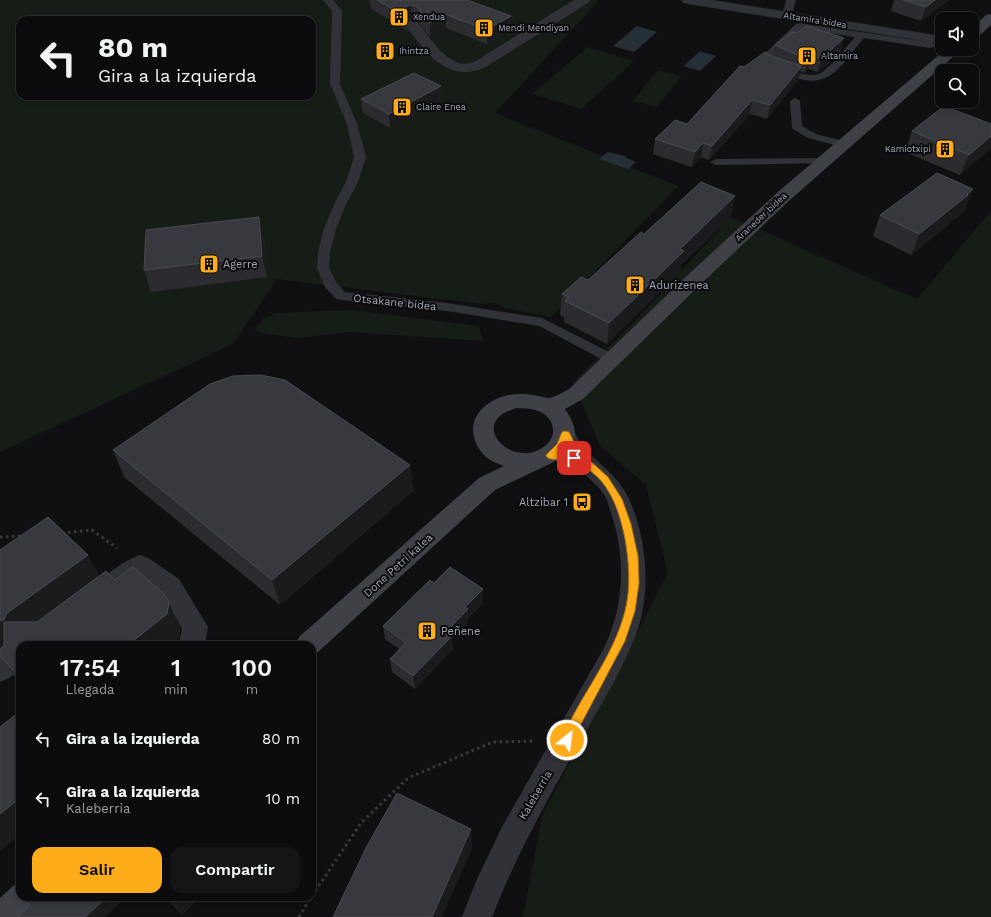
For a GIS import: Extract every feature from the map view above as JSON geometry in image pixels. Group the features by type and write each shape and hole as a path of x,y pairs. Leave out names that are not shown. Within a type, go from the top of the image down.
{"street":[{"path":"412,24 442,59 451,66 462,68 479,65 583,0"},
{"name":"Altamira bidea","path":"688,0 935,39"},
{"path":"979,29 991,18"},
{"name":"Araneder bidea","path":"546,406 562,402 576,394 697,277 824,161 947,56"},
{"name":"Araneder bidea","path":"565,429 569,406 576,394"},
{"path":"487,484 488,447 483,435 484,422 492,412 503,404 517,401 532,401 546,406 557,413 565,429 561,446 542,458"},
{"name":"Kaleberria","path":"477,917 520,819 567,740 620,641 630,611 634,583 632,549 626,524 617,499 605,479 572,448 565,429"},
{"path":"488,447 501,456 512,460 564,456 584,460"},
{"name":"Done Petri kalea","path":"312,641 487,484 542,458"},
{"path":"96,598 140,565 170,586 194,627 192,641"},
{"path":"0,670 16,658"},
{"path":"2,917 20,901"}],"lane":[{"name":"Otsakane bidea","path":"328,0 337,11 335,84 352,124 360,157 352,182 340,204 330,229 324,252 323,268 330,284 341,296 447,307 542,322 612,359"},
{"path":"787,16 791,0"},
{"path":"862,35 828,74 818,79 808,79 766,63 764,59 799,26 862,35 931,45 935,43"},
{"path":"795,101 798,127 812,136 843,144"},
{"path":"716,162 824,161"}],"path":[{"path":"54,534 92,530 140,565"},
{"path":"0,537 24,536"},
{"path":"316,891 361,823 408,778 493,742 567,740"},
{"path":"299,917 309,901"}],"shaded area":[{"path":"0,0 599,0 495,113 678,186 551,317 509,309 494,303 481,304 277,279 233,344 0,452"},
{"path":"637,26 657,32 634,52 613,46"},
{"path":"588,47 634,61 581,109 532,94"},
{"path":"700,51 716,56 700,71 684,66"},
{"path":"658,70 681,76 657,107 633,101"},
{"path":"608,152 625,156 626,158 636,162 628,169 599,159"},
{"path":"991,211 991,917 523,917 542,816 668,573 646,485 600,446 573,382 635,321 731,217 917,299"},
{"path":"353,310 479,326 483,341 348,332 298,338 266,334 259,332 254,327 261,323 262,319 276,313"}],"building":[{"path":"377,0 467,0 511,16 487,30 445,14 430,23 416,6 411,5 405,7 403,11 408,18"},
{"path":"903,0 935,0 926,7"},
{"path":"807,26 844,38 821,59 811,55 808,59 806,59 775,45 792,32 796,33"},
{"path":"765,52 774,57 802,66 770,105 752,100 712,146 703,143 695,152 655,139 675,120 687,124 740,66 744,67"},
{"path":"414,73 441,86 389,114 361,99"},
{"path":"941,108 949,108 991,124 991,136 969,155 912,131"},
{"path":"937,173 973,189 967,194 968,195 919,234 880,215"},
{"path":"701,182 735,196 680,249 684,251 609,323 565,301 569,297 562,294 581,277 588,280 641,232 644,234"},
{"path":"259,217 262,256 144,270 146,230"},
{"path":"261,375 285,380 410,465 272,580 113,450 210,384 233,376"},
{"path":"48,517 88,555 7,613 4,620 0,621 0,550"},
{"path":"133,567 164,594 169,603 167,614 133,641 16,641 16,674 0,656 0,649 4,646 4,622 37,622 106,571 115,580"},
{"name":"Peñene","path":"450,567 483,589 465,607 468,609 446,632 452,636 413,676 390,659 406,643 383,626 430,580 434,583"},
{"path":"16,714 16,801 0,814 0,727"},
{"path":"397,793 471,829 432,917 333,917 367,846"},
{"path":"103,901 85,917 17,917 30,905 28,902"}],"place":[{"name":"Xendua","path":"399,17"},
{"name":"Mendi Mendiyan","path":"484,28"},
{"name":"Ihintza","path":"385,51"},
{"name":"Altamira","path":"807,56"},
{"name":"Claire Enea","path":"402,107"},
{"name":"Kamiotxipi","path":"945,149"},
{"name":"Agerre","path":"209,264"},
{"name":"Adurizenea","path":"635,285"},
{"name":"Altzibar 1","path":"582,502"},
{"name":"Peñene","path":"427,631"}],"route":[{"path":"567,740 620,641 630,611 634,583 633,556 626,524 617,499 605,479 572,448 565,435 561,446 550,455 574,458"}]}
